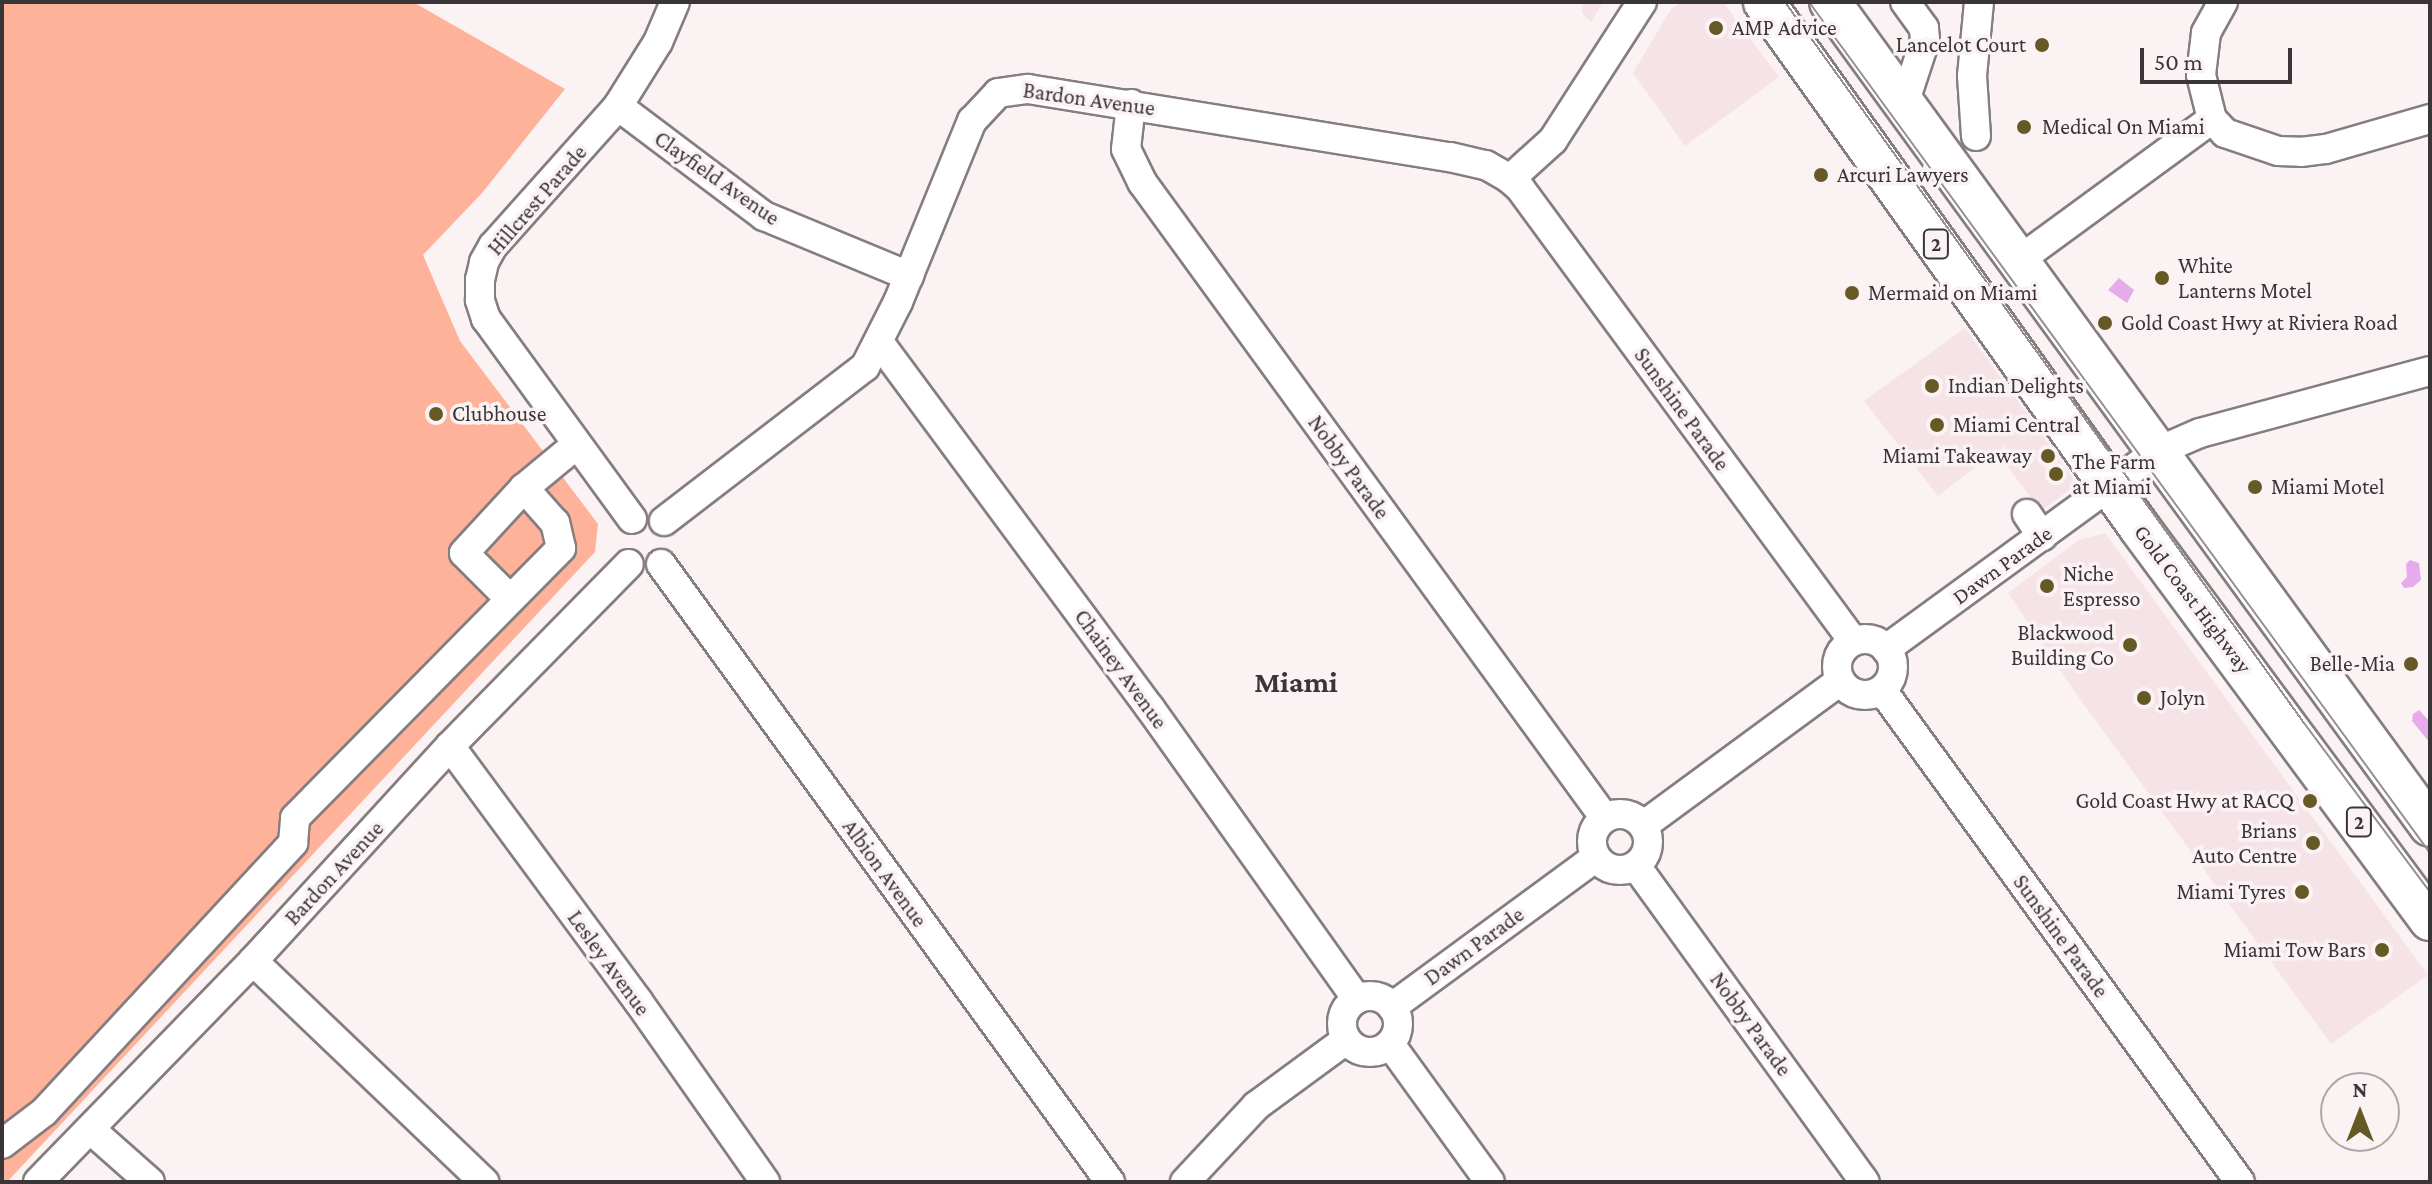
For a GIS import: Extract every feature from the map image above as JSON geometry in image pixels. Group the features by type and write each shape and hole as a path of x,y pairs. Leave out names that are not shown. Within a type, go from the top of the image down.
{"highway":[{"name":"Gold Coast Highway","path":"1764,2 2110,485 2430,920"},
{"path":"1830,2 2430,826"}],"street":[{"name":"Hillcrest Parade","path":"632,519 486,319 480,300 480,280 484,262 493,246 618,106 658,42 675,2"},
{"path":"1510,179 1553,140 1642,2"},
{"path":"1904,104 1925,40 1924,28 1905,2"},
{"path":"1976,136 1972,76 1979,2"},
{"path":"2223,2 2209,25 2201,75 2212,119 2225,133 2278,151 2301,152 2326,149 2430,119"},
{"name":"Bardon Avenue","path":"664,521 863,370 909,276 972,121 998,93 1028,89 1450,157 1486,165 1510,179"},
{"name":"Nobby Parade","path":"1131,104 1126,149 1142,182 1604,817"},
{"name":"Clayfield Avenue","path":"618,106 764,216 909,276"},
{"path":"2018,261 2212,119"},
{"name":"Sunshine Parade","path":"1510,179 1520,188 1853,641"},
{"name":"Chainey Avenue","path":"879,342 1150,708 1357,999"},
{"name":"Dawn Parade","path":"1886,649 2035,525 2110,485 2156,452 2200,433 2430,371"},
{"path":"510,599 464,553 524,488 576,445"},
{"path":"2,1144 55,1101 293,843 295,818 561,548 555,523 524,488"},
{"path":"649,513 664,521 669,544 661,564 643,570 629,564 623,544 626,527 632,519 649,513"},
{"name":"Bardon Avenue","path":"38,1182 253,961 450,746 629,564"},
{"name":"Albion Avenue","path":"661,564 1110,1182"},
{"path":"1875,640 1886,649 1894,663 1892,675 1882,690 1859,695 1840,681 1837,662 1840,652 1853,641 1875,640"},
{"path":"1644,825 1840,681"},
{"name":"Sunshine Parade","path":"1882,690 2240,1182"},
{"name":"Lesley Avenue","path":"450,746 638,1001 765,1182"},
{"path":"1620,813 1644,825 1648,850 1636,866 1614,870 1596,857 1592,837 1604,817 1620,813"},
{"name":"Dawn Parade","path":"1392,1007 1596,857"},
{"name":"Nobby Parade","path":"1636,866 1865,1182"},
{"path":"253,961 484,1182"},
{"path":"1380,997 1392,1007 1398,1020 1390,1044 1377,1052 1364,1052 1346,1040 1341,1019 1349,1004 1357,999 1380,997"},
{"path":"1185,1182 1256,1106 1346,1040"},
{"path":"1390,1044 1490,1182"},
{"path":"90,1129 150,1182"}],"shaded area":[{"path":"2,2 413,2 565,89 482,193 423,255 460,341 598,524 595,552 7,1182 2,1182"},
{"path":"1583,2 1603,2 1591,22 1582,13"},
{"path":"1682,2 1723,2 1779,77 1685,146 1633,73 1671,9"},
{"path":"2119,278 2134,290 2127,303 2108,290"},
{"path":"1965,328 2073,478 2072,488 2041,511 1996,451 1938,496 1864,401"},
{"path":"2105,533 2428,975 2331,1044 2080,699 2008,593 2079,540"},
{"path":"2410,560 2419,563 2421,580 2413,587 2404,588 2401,583 2407,577 2406,564"},
{"path":"2419,710 2430,722 2430,743 2412,721 2413,714"}],"tram line":[{"path":"1785,2 2304,723 2430,892"},
{"path":"1809,2 2430,853"}],"place":[{"name":"AMP Advice","path":"1716,28"},
{"name":"Lancelot Court","path":"2042,45"},
{"name":"Medical On Miami","path":"2024,127"},
{"name":"Arcuri Lawyers","path":"1821,175"},
{"name":"White Lanterns Motel","path":"2162,278"},
{"name":"Mermaid on Miami","path":"1852,293"},
{"name":"Gold Coast Hwy at Riviera Road","path":"2105,323"},
{"name":"Indian Delights","path":"1932,386"},
{"name":"Clubhouse","path":"436,414"},
{"name":"Miami Central","path":"1937,425"},
{"name":"Miami Takeaway","path":"2048,456"},
{"name":"The Farm at Miami","path":"2056,474"},
{"name":"Miami Motel","path":"2255,487"},
{"name":"Niche Espresso","path":"2047,586"},
{"name":"Blackwood Building Co","path":"2130,645"},
{"name":"Belle-Mia","path":"2411,664"},
{"name":"Jolyn","path":"2144,698"},
{"name":"Gold Coast Hwy at RACQ","path":"2310,801"},
{"name":"Brians Auto Centre","path":"2313,843"},
{"name":"Miami Tyres","path":"2302,892"},
{"name":"Miami Tow Bars","path":"2382,950"}],"district":[{"name":"Miami","path":"1296,682"}]}
